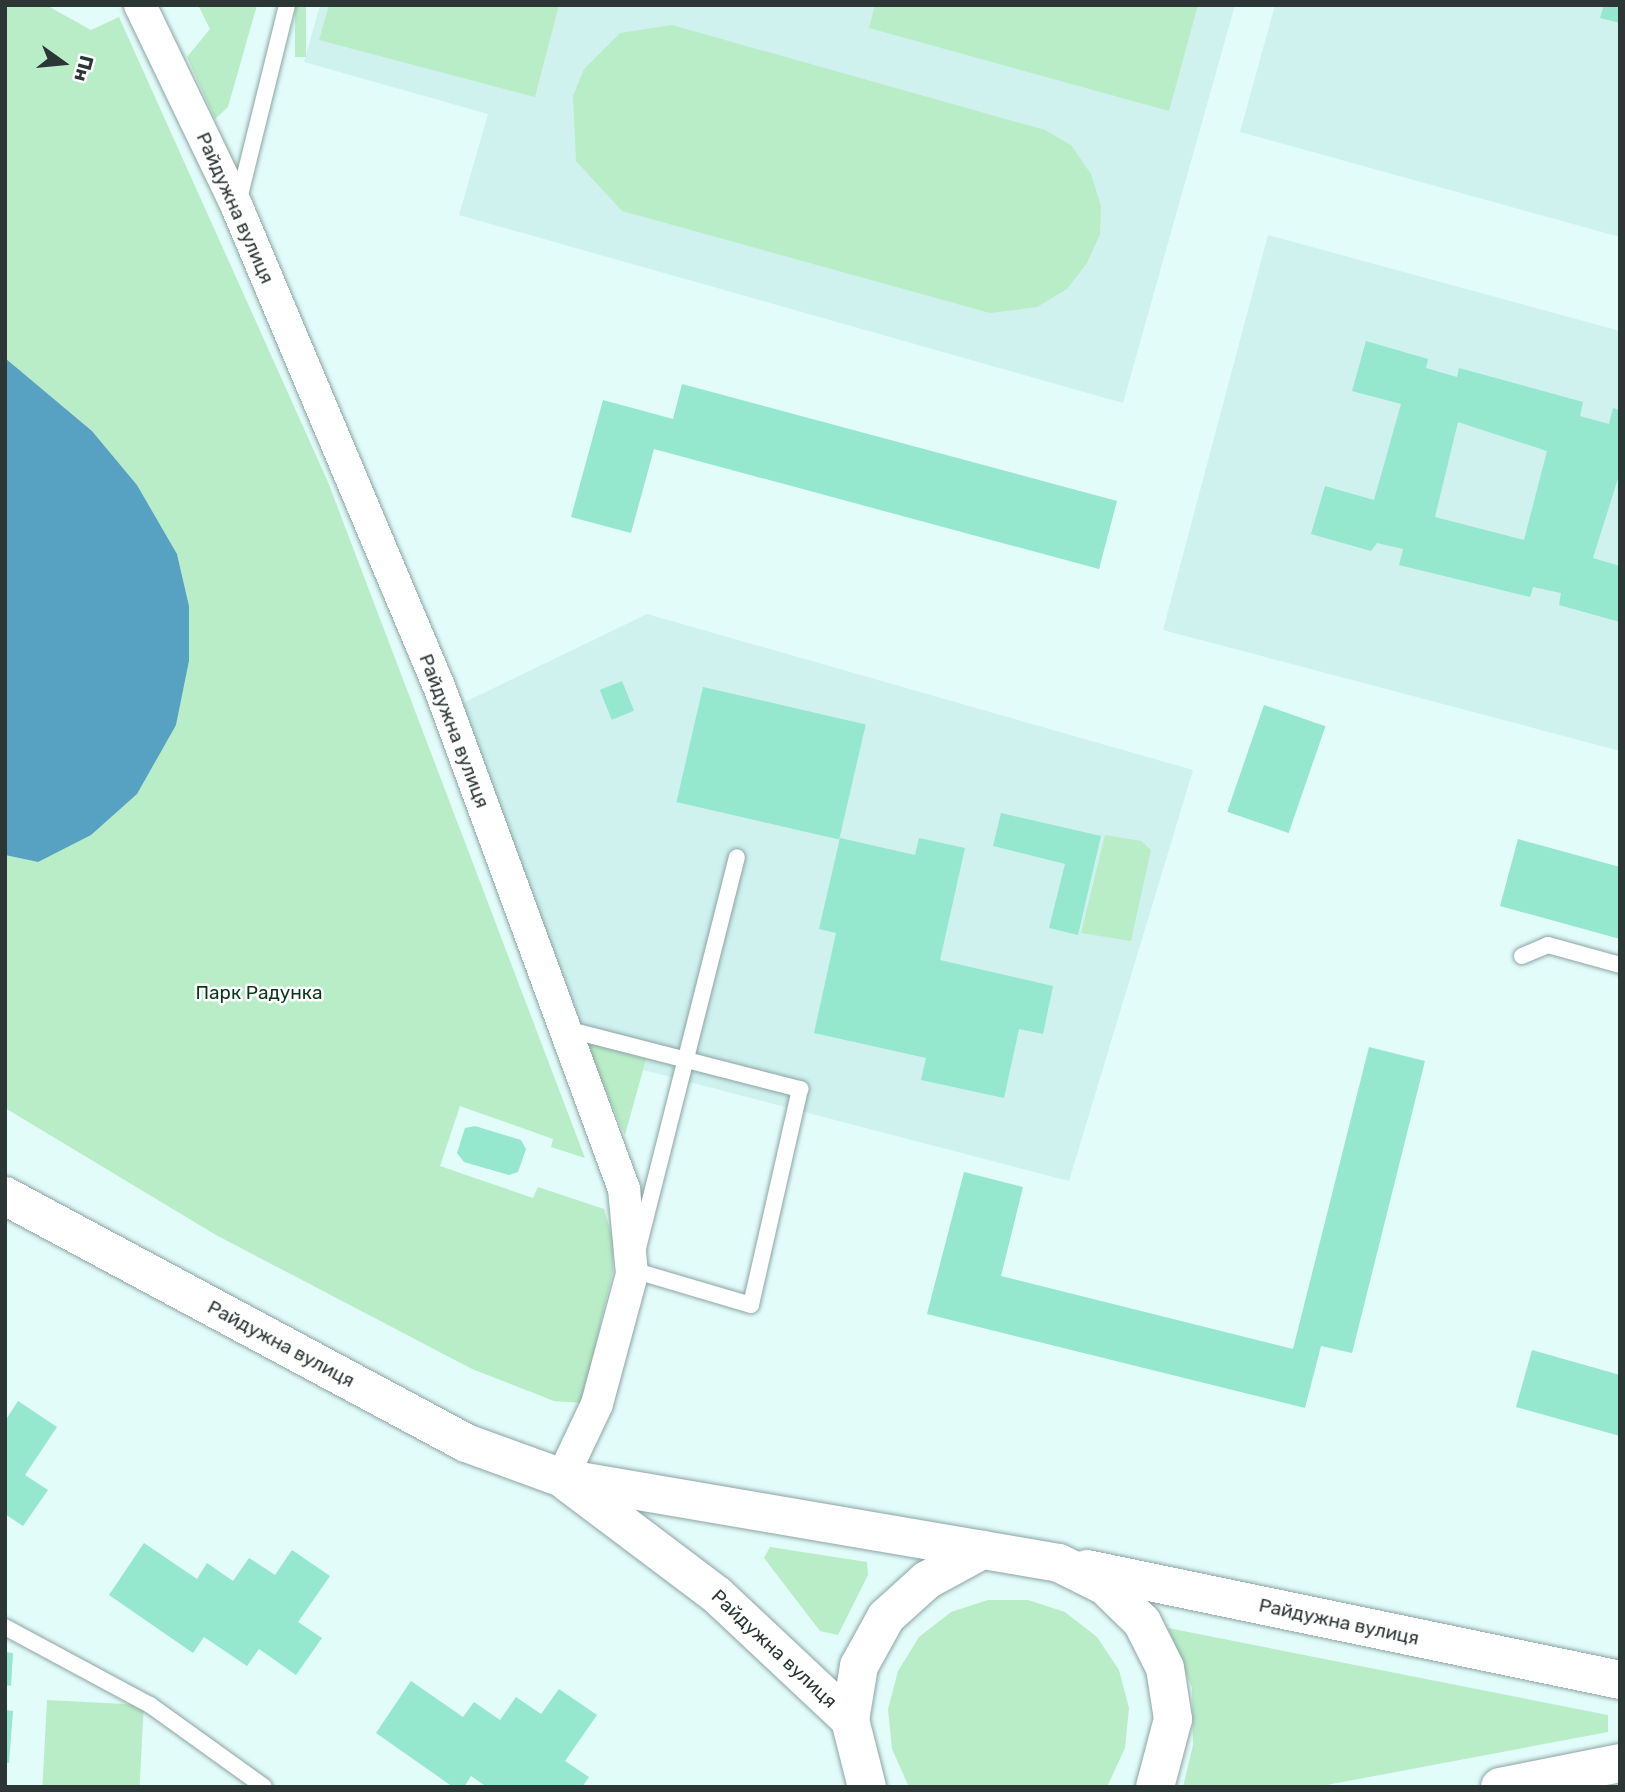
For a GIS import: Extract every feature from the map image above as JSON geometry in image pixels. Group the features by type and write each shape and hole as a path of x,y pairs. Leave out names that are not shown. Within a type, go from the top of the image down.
{"street":[{"name":"Райдужна вулиця","path":"140,5 237,207 440,690 624,1189 632,1274 597,1404 562,1478"},
{"name":"Райдужна вулиця","path":"5,1196 466,1443 562,1478 1059,1563 1620,1680"},
{"name":"Райдужна вулиця","path":"562,1478 717,1595 850,1720"},
{"path":"860,1783 850,1720 859,1666 886,1617 927,1580 982,1549"},
{"path":"1059,1563 1105,1586 1142,1622 1165,1668 1173,1719 1155,1787"},
{"path":"1500,1787 1595,1773"}],"lane":[{"path":"237,207 287,5"},
{"path":"566,1029 688,1061 800,1089 751,1305 632,1274 688,1061 737,857"},
{"path":"1522,956 1548,945 1620,965"},
{"path":"5,1627 150,1705 264,1787"}],"shaded area":[{"path":"320,5 1235,5 1123,403 459,215 488,114 304,62"},
{"path":"1275,5 1620,5 1620,237 1240,132"},
{"path":"1268,235 1620,331 1620,751 1163,630"},
{"path":"647,614 1193,770 1069,1181 590,1056 459,705"}],"green space":[{"name":"Парк Радунка","path":"5,5 46,5 91,30 119,17 328,482 585,1158 551,1147 553,1139 460,1106 440,1166 533,1198 538,1187 604,1209 613,1240 613,1270 582,1403 554,1401 472,1369 216,1235 5,1108 5,855 38,862 176,725 189,661 189,606 177,554 137,485 92,431 5,358"},
{"path":"198,5 257,5 228,107 215,119 187,57 210,29"},
{"path":"295,5 306,5 306,57 295,57"},
{"path":"329,5 559,5 535,97 319,40"},
{"path":"875,5 1198,5 1169,111 869,28"},
{"path":"672,25 1045,130 1071,145 1091,174 1101,206 1100,234 1087,263 1067,289 1037,307 990,313 622,211 576,161 573,96 584,69 620,33"},
{"path":"1105,835 1141,841 1151,850 1131,941 1081,933"},
{"path":"585,1043 646,1059 625,1135"},
{"path":"770,1547 867,1562 868,1575 838,1635 820,1631 764,1558"},
{"path":"988,1600 1028,1600 1065,1612 1097,1637 1119,1670 1129,1708 1125,1748 1107,1787 908,1785 892,1749 888,1709 898,1671 919,1637 951,1612"},
{"path":"1168,1628 1608,1715 1608,1732 1316,1787 1183,1787 1193,1745 1192,1688"},
{"path":"47,1700 144,1705 140,1787 42,1787"}],"water":[{"path":"5,358 92,431 137,485 177,554 189,606 189,661 176,725 137,794 91,835 38,862 5,855"}],"building":[{"path":"1604,5 1620,5 1620,23 1600,18"},
{"path":"1366,341 1428,359 1426,368 1457,377 1459,368 1583,402 1580,416 1609,424 1613,408 1620,410 1620,472 1593,558 1620,566 1620,622 1559,605 1561,593 1533,587 1530,597 1399,565 1403,549 1377,543 1371,551 1311,534 1325,486 1374,500 1401,404 1352,391","holes":["1458,422 1547,451 1524,540 1435,517"]},
{"path":"682,384 1117,501 1099,569 654,449 631,533 571,517 603,400 673,419"},
{"path":"622,681 634,711 612,720 600,690"},
{"path":"703,687 866,725 839,840 676,802"},
{"path":"1264,705 1325,726 1289,833 1227,812"},
{"path":"1001,813 1101,836 1078,935 1049,928 1065,864 993,846"},
{"path":"840,838 915,855 919,838 965,848 940,960 1053,986 1043,1034 1019,1029 1004,1098 921,1080 926,1058 814,1033 836,933 819,929"},
{"path":"1518,839 1620,867 1620,939 1500,906"},
{"path":"1369,1047 1425,1061 1352,1353 1321,1346 1305,1408 927,1314 964,1172 1023,1187 1001,1276 1293,1349"},
{"path":"475,1126 521,1140 526,1149 518,1172 509,1175 464,1162 457,1153 465,1128"},
{"path":"1532,1350 1620,1375 1620,1436 1516,1407"},
{"path":"18,1401 57,1427 25,1475 48,1490 23,1526 5,1514 5,1421"},
{"path":"144,1543 197,1579 207,1563 233,1581 249,1558 275,1575 292,1550 330,1576 298,1622 322,1638 296,1675 259,1649 247,1666 204,1637 193,1653 109,1595"},
{"path":"5,1652 13,1653 11,1686 5,1685"},
{"path":"411,1681 463,1717 474,1702 500,1720 516,1697 541,1714 559,1689 597,1715 565,1761 589,1777 582,1787 487,1787 471,1776 464,1787 453,1787 376,1733"},
{"path":"5,1710 13,1711 9,1763 5,1763"}]}
